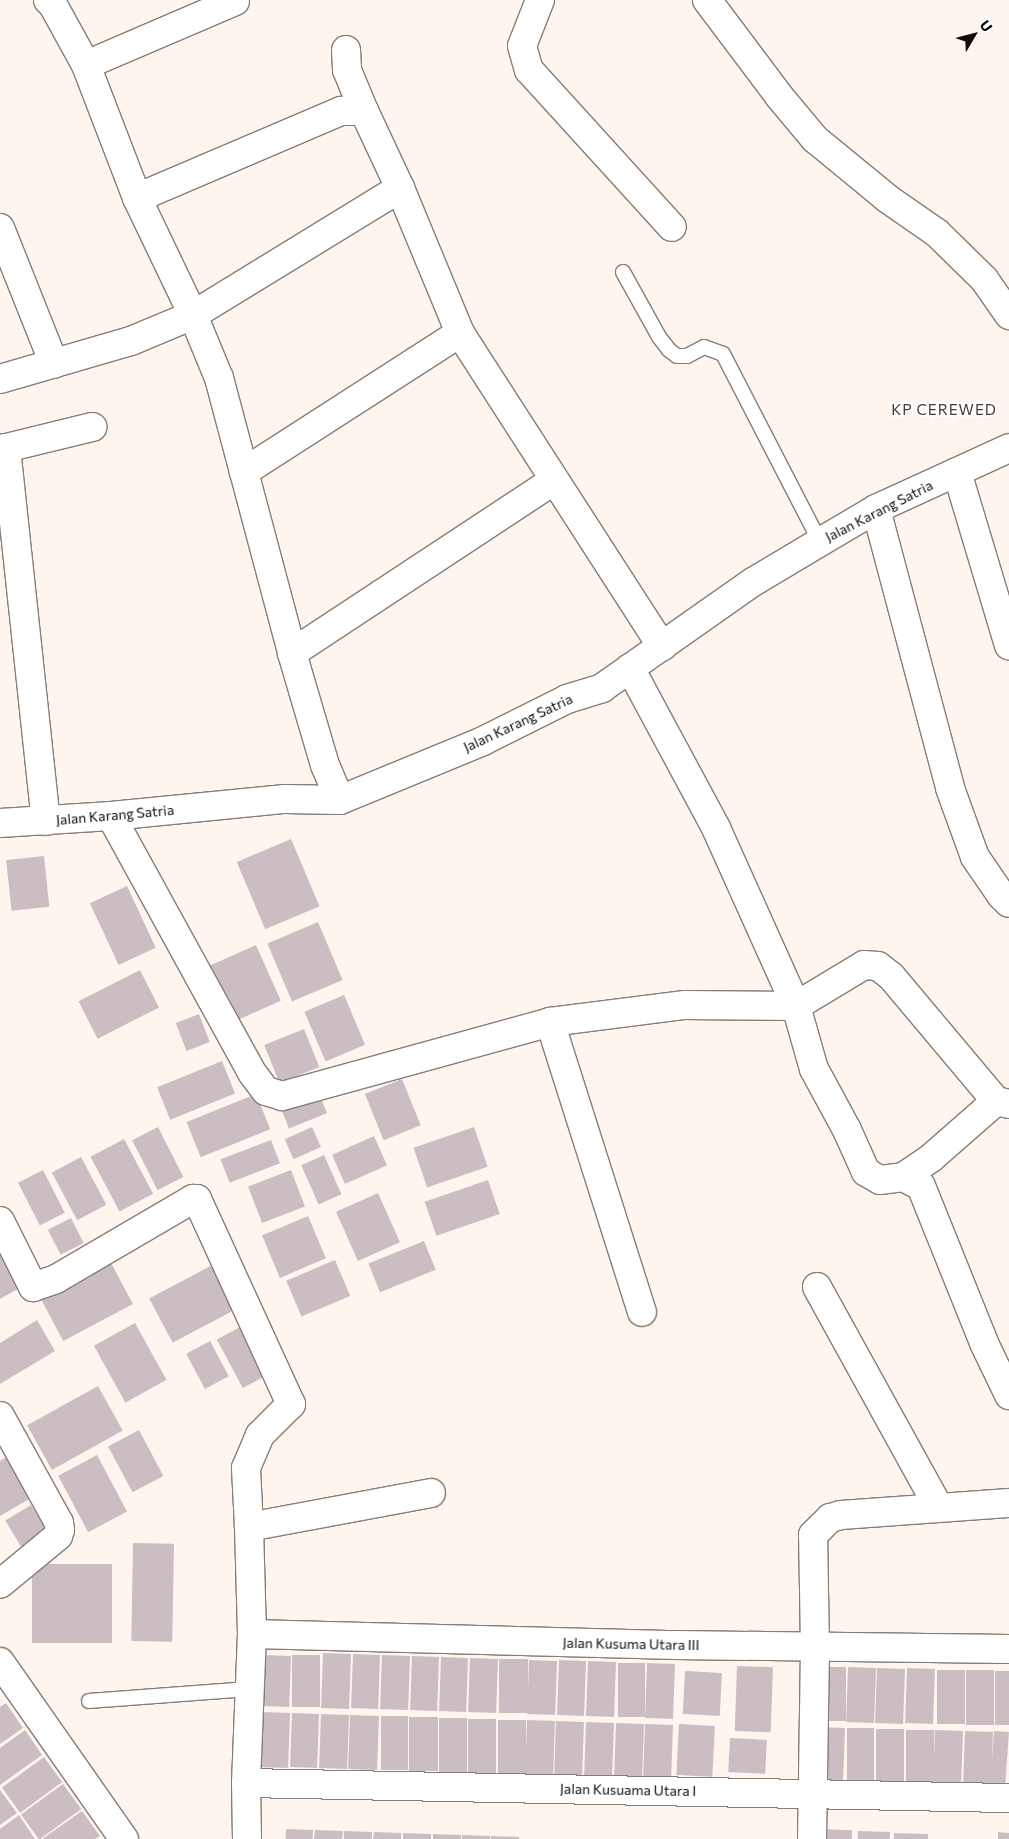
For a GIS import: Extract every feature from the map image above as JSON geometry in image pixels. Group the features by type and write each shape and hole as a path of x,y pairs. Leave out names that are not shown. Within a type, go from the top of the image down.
{"street":[{"path":"48,0 54,5 86,65 137,198 193,315 219,378 292,653 325,765 340,800"},
{"path":"540,0 522,46 529,70 672,228"},
{"path":"707,0 779,96 815,139 888,199 937,233 984,279 1009,315"},
{"path":"86,65 235,1"},
{"path":"346,50 347,70 400,188 460,333 662,646"},
{"path":"137,198 341,111 364,111"},
{"path":"0,379 131,341 193,315 400,188"},
{"path":"0,228 54,364"},
{"path":"244,472 460,333"},
{"path":"46,820 3,449 92,427"},
{"name":"Jalan Karang Satria","path":"0,823 111,816 285,799 340,800 483,741 568,699 602,688 753,582 820,542 876,509 1009,448"},
{"path":"957,472 1009,645"},
{"path":"292,653 554,480"},
{"path":"876,509 950,788 975,857 1009,904"},
{"path":"111,816 253,1074 266,1091 282,1096 550,1022 685,1005 796,1006 864,965 878,966 891,976 1002,1102 903,1177 880,1180 866,1172 847,1130 814,1070 796,1006 716,828 630,668"},
{"path":"550,1022 642,1312"},
{"path":"903,1177 921,1186 984,1343 1009,1395"},
{"path":"0,1221 33,1287 56,1279 193,1199 197,1199 291,1404 260,1435 246,1468 252,1634 246,1783 247,1839"},
{"path":"817,1287 939,1508"},
{"path":"0,1416 59,1523 60,1530 58,1536 0,1584"},
{"path":"249,1527 431,1493"},
{"path":"812,1839 811,1794 815,1647 813,1535 830,1518 842,1515 1009,1503"},
{"name":"Jalan Kusuma Utara III","path":"252,1634 815,1647 1009,1649"},
{"path":"0,1662 124,1839"},
{"name":"Jalan Kusuama Utara I","path":"246,1783 1009,1798"}],"lane":[{"path":"623,272 659,337 669,350 677,356 687,356 704,348 723,354 820,542"},
{"path":"89,1701 249,1689"}],"building":[{"path":"291,839 320,906 265,929 237,862"},
{"path":"44,856 49,907 12,911 6,860"},
{"path":"127,886 156,948 119,965 90,903"},
{"path":"318,922 343,980 292,1001 267,943"},
{"path":"256,945 281,1001 234,1021 209,966"},
{"path":"140,970 159,1007 98,1039 79,1001"},
{"path":"344,995 365,1045 326,1062 304,1012"},
{"path":"199,1014 210,1042 186,1051 176,1023"},
{"path":"304,1029 319,1067 279,1083 264,1045"},
{"path":"222,1061 235,1093 170,1120 157,1087"},
{"path":"402,1079 421,1125 384,1140 365,1094"},
{"path":"318,1091 327,1113 289,1129 280,1106"},
{"path":"256,1094 270,1129 201,1157 186,1122"},
{"path":"158,1127 183,1177 158,1190 132,1140"},
{"path":"312,1127 321,1147 294,1159 285,1139"},
{"path":"474,1127 488,1167 427,1188 413,1148"},
{"path":"374,1136 387,1165 345,1184 332,1155"},
{"path":"124,1139 153,1194 120,1212 90,1157"},
{"path":"271,1140 280,1163 230,1183 221,1159"},
{"path":"324,1155 341,1194 319,1204 301,1165"},
{"path":"81,1157 106,1205 77,1220 52,1172"},
{"path":"43,1170 65,1213 40,1225 18,1183"},
{"path":"291,1170 305,1206 262,1223 248,1186"},
{"path":"488,1180 500,1214 436,1236 425,1202"},
{"path":"378,1193 400,1242 358,1261 336,1212"},
{"path":"308,1216 326,1258 280,1278 262,1236"},
{"path":"71,1218 84,1243 61,1255 48,1230"},
{"path":"424,1241 436,1270 380,1292 368,1263"},
{"path":"0,1248 23,1286 0,1299"},
{"path":"109,1259 133,1304 63,1341 39,1296"},
{"path":"335,1260 350,1296 301,1317 286,1281"},
{"path":"218,1262 241,1306 173,1343 149,1299"},
{"path":"37,1320 55,1351 0,1384 0,1343"},
{"path":"135,1323 167,1380 125,1403 94,1346"},
{"path":"246,1324 272,1373 243,1388 217,1339"},
{"path":"210,1341 229,1376 205,1389 186,1354"},
{"path":"98,1386 123,1431 52,1470 27,1425"},
{"path":"139,1430 163,1476 133,1492 108,1446"},
{"path":"97,1455 127,1512 88,1532 58,1476"},
{"path":"6,1457 31,1498 0,1516 0,1461"},
{"path":"31,1505 47,1532 21,1547 5,1520"},
{"path":"133,1543 174,1544 172,1642 131,1641"},
{"path":"32,1564 112,1564 112,1643 32,1643"},
{"path":"323,1653 351,1654 349,1709 321,1708"},
{"path":"353,1654 380,1655 378,1709 351,1708"},
{"path":"264,1655 291,1656 289,1707 262,1706"},
{"path":"292,1655 320,1655 320,1707 292,1707"},
{"path":"382,1655 410,1656 408,1710 380,1709"},
{"path":"412,1656 439,1657 437,1711 410,1710"},
{"path":"441,1657 468,1658 466,1712 439,1711"},
{"path":"470,1658 498,1659 496,1713 468,1712"},
{"path":"499,1659 528,1659 528,1713 499,1713"},
{"path":"529,1660 557,1661 555,1715 527,1714"},
{"path":"559,1660 586,1661 584,1716 557,1715"},
{"path":"588,1661 616,1662 614,1717 586,1716"},
{"path":"618,1663 645,1663 645,1717 618,1717"},
{"path":"647,1663 675,1664 673,1719 645,1718"},
{"path":"737,1666 773,1667 771,1732 735,1731"},
{"path":"818,1667 846,1667 846,1721 818,1721"},
{"path":"848,1667 876,1668 874,1723 846,1722"},
{"path":"877,1668 905,1669 903,1724 875,1723"},
{"path":"907,1668 935,1669 933,1724 905,1723"},
{"path":"937,1670 965,1670 965,1724 937,1724"},
{"path":"966,1670 994,1670 994,1725 966,1725"},
{"path":"685,1671 722,1673 720,1716 683,1714"},
{"path":"995,1671 1009,1671 1009,1725 995,1725"},
{"path":"6,1703 23,1728 0,1744 0,1707"},
{"path":"262,1712 290,1713 288,1768 260,1767"},
{"path":"292,1713 319,1714 317,1768 290,1767"},
{"path":"321,1714 349,1715 347,1769 319,1768"},
{"path":"350,1715 379,1716 377,1770 348,1769"},
{"path":"381,1716 408,1716 408,1770 381,1770"},
{"path":"409,1717 438,1717 438,1771 409,1771"},
{"path":"439,1718 467,1718 467,1772 439,1772"},
{"path":"468,1719 496,1719 496,1773 468,1773"},
{"path":"498,1720 526,1720 526,1774 498,1774"},
{"path":"527,1720 555,1721 553,1776 525,1775"},
{"path":"556,1721 584,1722 582,1777 554,1776"},
{"path":"586,1722 614,1723 612,1778 584,1777"},
{"path":"616,1723 644,1724 642,1779 614,1778"},
{"path":"645,1724 673,1725 671,1780 643,1779"},
{"path":"679,1724 715,1726 712,1777 676,1775"},
{"path":"817,1727 845,1728 843,1783 815,1782"},
{"path":"847,1728 874,1728 874,1782 847,1782"},
{"path":"876,1729 904,1729 904,1783 876,1783"},
{"path":"25,1730 42,1755 0,1785 0,1748"},
{"path":"906,1730 934,1730 934,1784 906,1784"},
{"path":"935,1730 963,1731 961,1786 933,1785"},
{"path":"965,1731 993,1732 991,1786 963,1785"},
{"path":"994,1731 1009,1732 1005,1787 990,1786"},
{"path":"730,1738 767,1740 765,1774 728,1772"},
{"path":"44,1757 62,1782 20,1813 2,1788"},
{"path":"63,1784 81,1809 40,1839 21,1815"},
{"path":"0,1790 17,1813 0,1825"},
{"path":"82,1811 100,1836 95,1839 42,1839"},
{"path":"19,1815 35,1839 0,1839 0,1829"},
{"path":"286,1829 313,1830 313,1839 286,1839"},
{"path":"819,1829 852,1830 852,1839 819,1839"},
{"path":"315,1830 343,1831 342,1839 314,1839"},
{"path":"344,1831 372,1832 372,1839 344,1839"},
{"path":"858,1831 890,1832 890,1839 858,1839"},
{"path":"374,1832 401,1833 401,1839 373,1839"},
{"path":"998,1832 1009,1833 1009,1839 998,1839"},
{"path":"403,1833 431,1834 431,1839 403,1839"},
{"path":"894,1833 928,1834 928,1839 894,1839"},
{"path":"433,1834 461,1835 461,1839 433,1839"},
{"path":"462,1835 490,1836 490,1839 462,1839"},
{"path":"491,1836 519,1837 519,1839 491,1839"}],"district":[{"name":"KP CEREWED","path":"944,410"}]}
